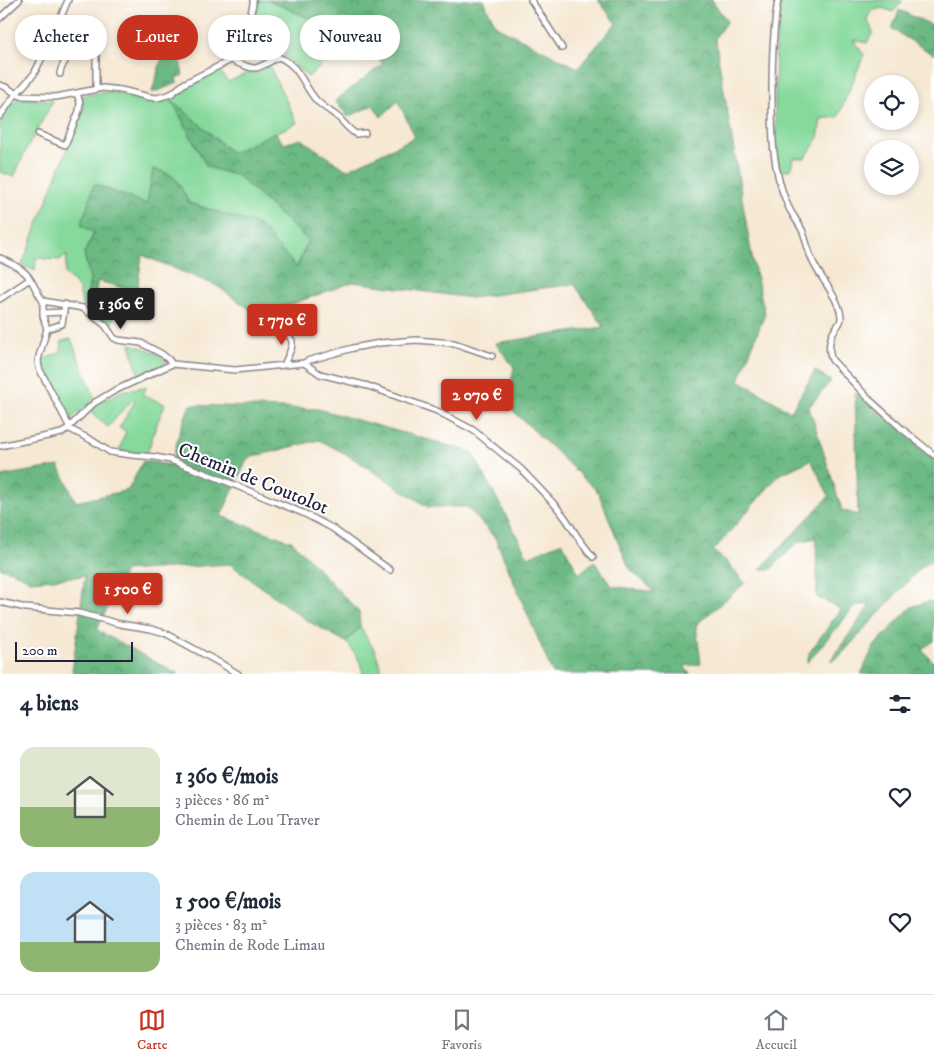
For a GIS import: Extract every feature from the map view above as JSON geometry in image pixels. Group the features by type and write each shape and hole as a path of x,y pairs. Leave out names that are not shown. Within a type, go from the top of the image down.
{"street":[{"path":"0,18 19,0"},
{"path":"0,116 34,74 68,0"},
{"path":"250,15 252,0"},
{"path":"531,0 562,48"},
{"path":"778,0 772,68 774,156 788,207 802,230 813,263 833,295 840,312 840,323 833,333 829,354 832,360 872,402 934,455"},
{"path":"60,74 60,70 73,51 95,47 96,88"},
{"path":"0,86 8,88 21,96 56,97 77,94 96,88 112,88 157,98 171,94 186,83 232,60 249,68 257,69 273,60"},
{"path":"284,60 293,67 316,100 340,119 351,131 356,134 365,133"},
{"path":"38,134 65,145 79,111 80,103 77,94"},
{"path":"0,258 27,274 43,301 43,313 47,329 38,360 39,368 69,427"},
{"path":"0,299 30,279"},
{"path":"43,301 83,308 105,325 114,338 141,343 162,354 172,364"},
{"path":"47,329 62,324 65,304"},
{"path":"43,313 64,312"},
{"path":"274,328 284,332 293,341 284,365"},
{"path":"0,446 62,433 100,399 172,364 235,370 304,363 353,348 380,343 416,340 454,343 492,356"},
{"path":"304,363 320,374 368,386 437,411 473,430 521,469 556,506 593,557"},
{"name":"Chemin de Coutolot","path":"69,427 110,452 170,460 303,513 332,528 390,570"},
{"path":"0,602 26,608 79,613 165,633 238,674"}],"green space":[{"path":"256,0 268,0 302,15 300,15 300,60 328,60 308,77 289,60 290,15 253,15"},
{"path":"268,0 483,0 496,26 578,68 616,23 598,0 712,0 727,21 715,38 752,257 765,314 739,380 791,412 815,370 831,381 809,407 842,510 858,515 855,393 934,456 934,560 921,567 840,656 830,661 870,605 856,605 807,663 809,653 841,609 817,597 816,538 798,542 770,570 760,569 829,496 811,460 779,475 713,551 726,561 745,583 696,625 701,664 684,666 690,674 553,674 495,538 467,507 428,507 346,454 319,440 248,458 221,516 293,542 359,612 360,627 346,642 306,620 230,564 125,571 97,630 178,674 75,674 72,671 85,576 31,581 12,571 0,568 0,476 59,466 76,502 128,490 143,461 171,465 180,430 190,405 318,409 472,452 528,557 562,542 579,574 594,561 612,586 655,592 629,568 598,492 506,404 514,367 495,343 604,327 574,284 471,298 353,282 259,316 217,286 142,255 137,292 98,281 93,301 87,298 90,280 84,253 94,233 81,225 94,184 147,204 153,169 173,177 189,203 259,225 297,268 308,240 238,176 207,167 171,99 232,153 275,132 284,144 301,139 347,170 415,137 398,101 381,117 373,105 348,117 335,101 383,64 380,60 400,60 400,15 302,15"},
{"path":"781,0 901,0 902,2 893,12 882,8 871,11 867,19 873,32 867,43 853,40 864,55 838,117 821,119 818,139 805,158 793,158 791,169 779,172 776,156 775,99 776,36"},
{"path":"899,10 934,26 934,55 892,29"},
{"path":"161,60 180,60 183,75 176,78 177,83 152,92"},
{"path":"269,65 297,123 232,153 172,100 207,167 238,176 308,240 296,269 259,225 189,203 174,177 153,169 147,204 81,225 94,233 84,253 90,280 87,298 117,306 111,328 82,305 79,289 65,274 67,255 59,260 36,258 35,271 22,265 84,109 81,96 104,92 118,93 151,104 171,99 184,88 219,70 228,82 247,73 259,72"},
{"path":"18,98 53,101 25,152 14,177 0,172 0,122 9,107"},
{"path":"71,339 95,399 68,421 42,369 41,360 61,352 62,341"},
{"path":"130,344 155,353 166,362 164,365 139,377"},
{"path":"147,386 143,395 165,404 147,454 119,451 126,431 119,428 135,401 133,399 108,427 88,410 122,391"},
{"path":"930,601 934,604 934,641 922,649 934,663 934,674 861,674 874,646 911,607"},
{"path":"360,627 375,651 383,674 363,674 359,660 346,642"}]}
